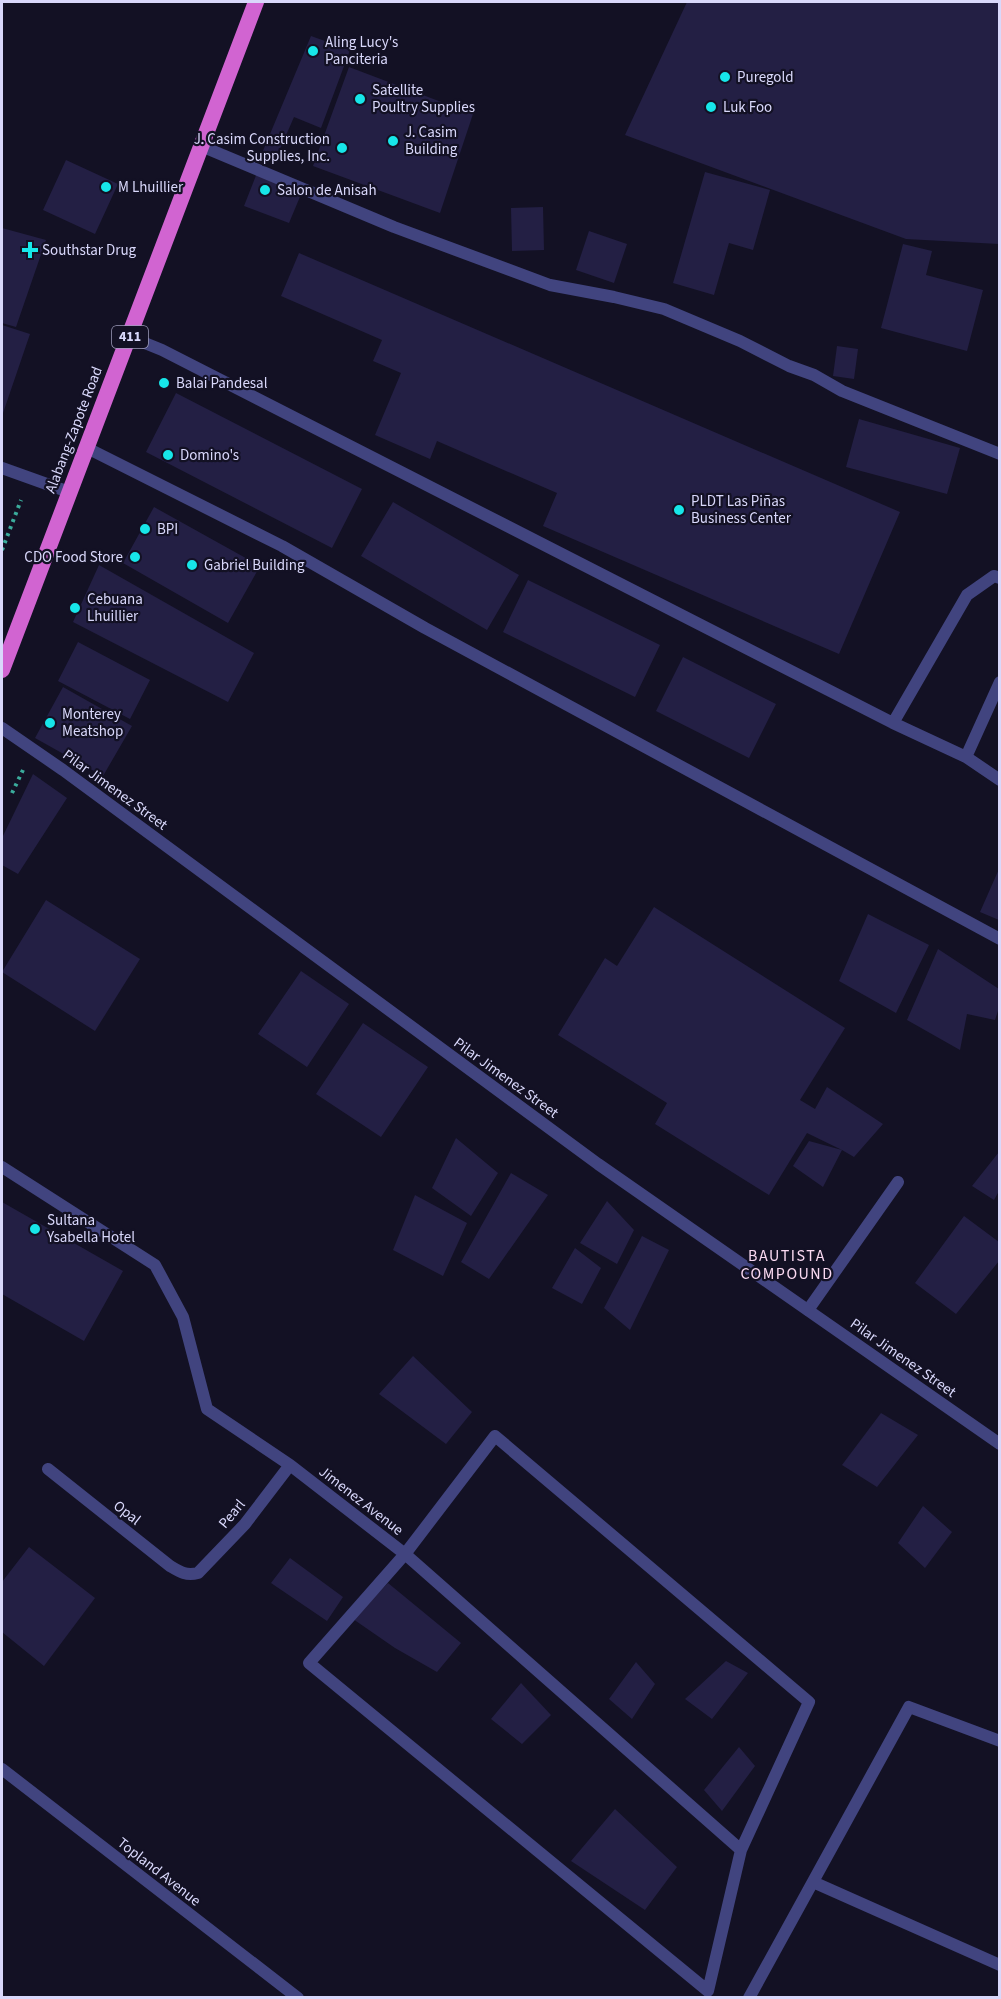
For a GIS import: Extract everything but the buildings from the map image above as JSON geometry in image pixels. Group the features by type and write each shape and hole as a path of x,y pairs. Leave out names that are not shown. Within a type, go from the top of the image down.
{"highway":[{"name":"Alabang-Zapote Road","path":"2,670 256,2"}],"street":[{"path":"201,146 394,227 550,285 664,309 740,341 789,366 814,375 842,391 999,454"},
{"path":"130,337 162,350 893,723 966,757 999,780"},
{"path":"87,448 282,546 435,633 999,939"},
{"path":"2,468 69,492"},
{"path":"893,723 967,595 994,576 999,579"},
{"path":"966,757 999,682"},
{"name":"Pilar Jimenez Street","path":"2,728 63,770 598,1164 999,1444"},
{"name":"Jimenez Avenue","path":"2,1167 155,1265 183,1317 207,1409 290,1465 405,1554 741,1851"},
{"path":"808,1310 898,1182"},
{"path":"495,1436 809,1702 741,1851 708,1991 309,1663 405,1554 495,1436"},
{"name":"Pearl","path":"191,1575 198,1573 245,1524 290,1465"},
{"name":"Opal","path":"48,1469 170,1566 182,1574 191,1575"},
{"path":"749,1998 909,1707 999,1741"},
{"name":"Topland Avenue","path":"2,1769 298,1998"},
{"path":"813,1882 999,1965"}],"path":[{"path":"2,550 31,477"}],"place":[{"name":"Aling Lucy's Panciteria","path":"313,51"},
{"name":"Puregold","path":"725,77"},
{"name":"Satellite Poultry Supplies","path":"360,99"},
{"name":"Luk Foo","path":"711,107"},
{"name":"J. Casim Building","path":"393,141"},
{"name":"J. Casim Construction Supplies, Inc.","path":"342,148"},
{"name":"M Lhuillier","path":"106,187"},
{"name":"Salon de Anisah","path":"265,190"},
{"name":"Southstar Drug","path":"30,250"},
{"name":"Balai Pandesal","path":"164,383"},
{"name":"Domino's","path":"168,455"},
{"name":"PLDT Las Piñas Business Center","path":"679,510"},
{"name":"BPI","path":"145,529"},
{"name":"CDO Food Store","path":"135,557"},
{"name":"Gabriel Building","path":"192,565"},
{"name":"Cebuana Lhuillier","path":"75,608"},
{"name":"Monterey Meatshop","path":"50,723"},
{"name":"Sultana Ysabella Hotel","path":"35,1229"}],"district":[{"name":"BAUTISTA COMPOUND","path":"787,1265"}]}
